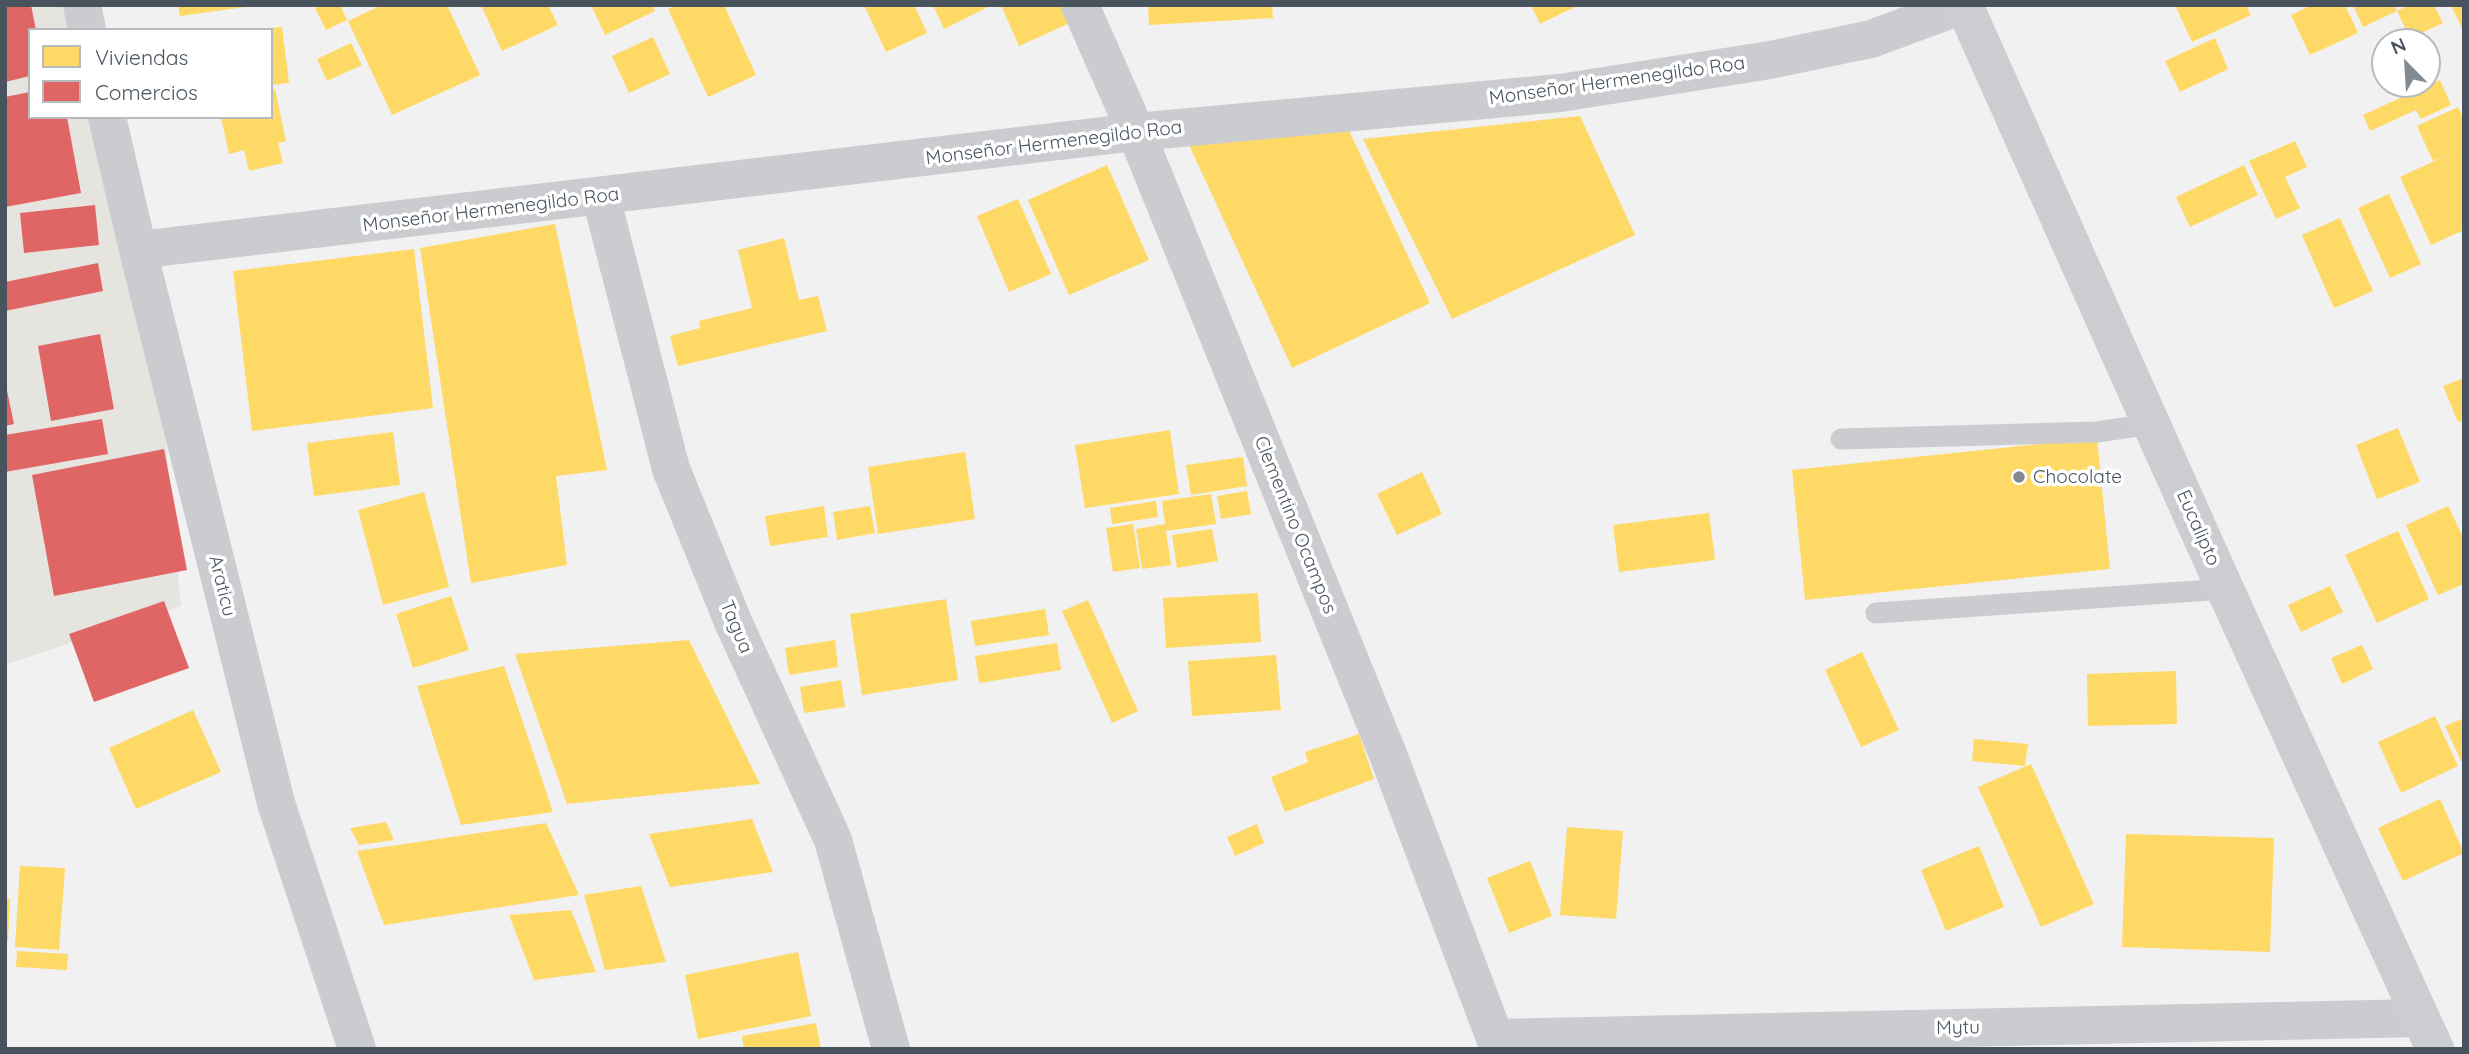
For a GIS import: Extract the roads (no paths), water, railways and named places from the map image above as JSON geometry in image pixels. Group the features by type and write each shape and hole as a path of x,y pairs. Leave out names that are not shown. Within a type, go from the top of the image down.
{"street":[{"path":"82,5 88,28"},
{"name":"Clementino Ocampos","path":"1080,5 1136,132 1389,757 1497,1044"},
{"name":"Monseñor Hermenegildo Roa","path":"138,250 1136,132 1560,93 1770,60 1871,38 1964,5"},
{"name":"Eucalipto","path":"1964,5 2225,589 2428,1033"},
{"name":"Araticu","path":"107,119 276,803 357,1049"},
{"name":"Tagua","path":"601,197 671,469 734,624 832,840 891,1049"},
{"name":"Mytu","path":"1497,1044 2428,1033"}],"lane":[{"path":"1841,439 2097,432 2151,424"},
{"path":"1876,612 2225,589"}],"place":[{"name":"Chocolate","path":"2019,477"}]}
